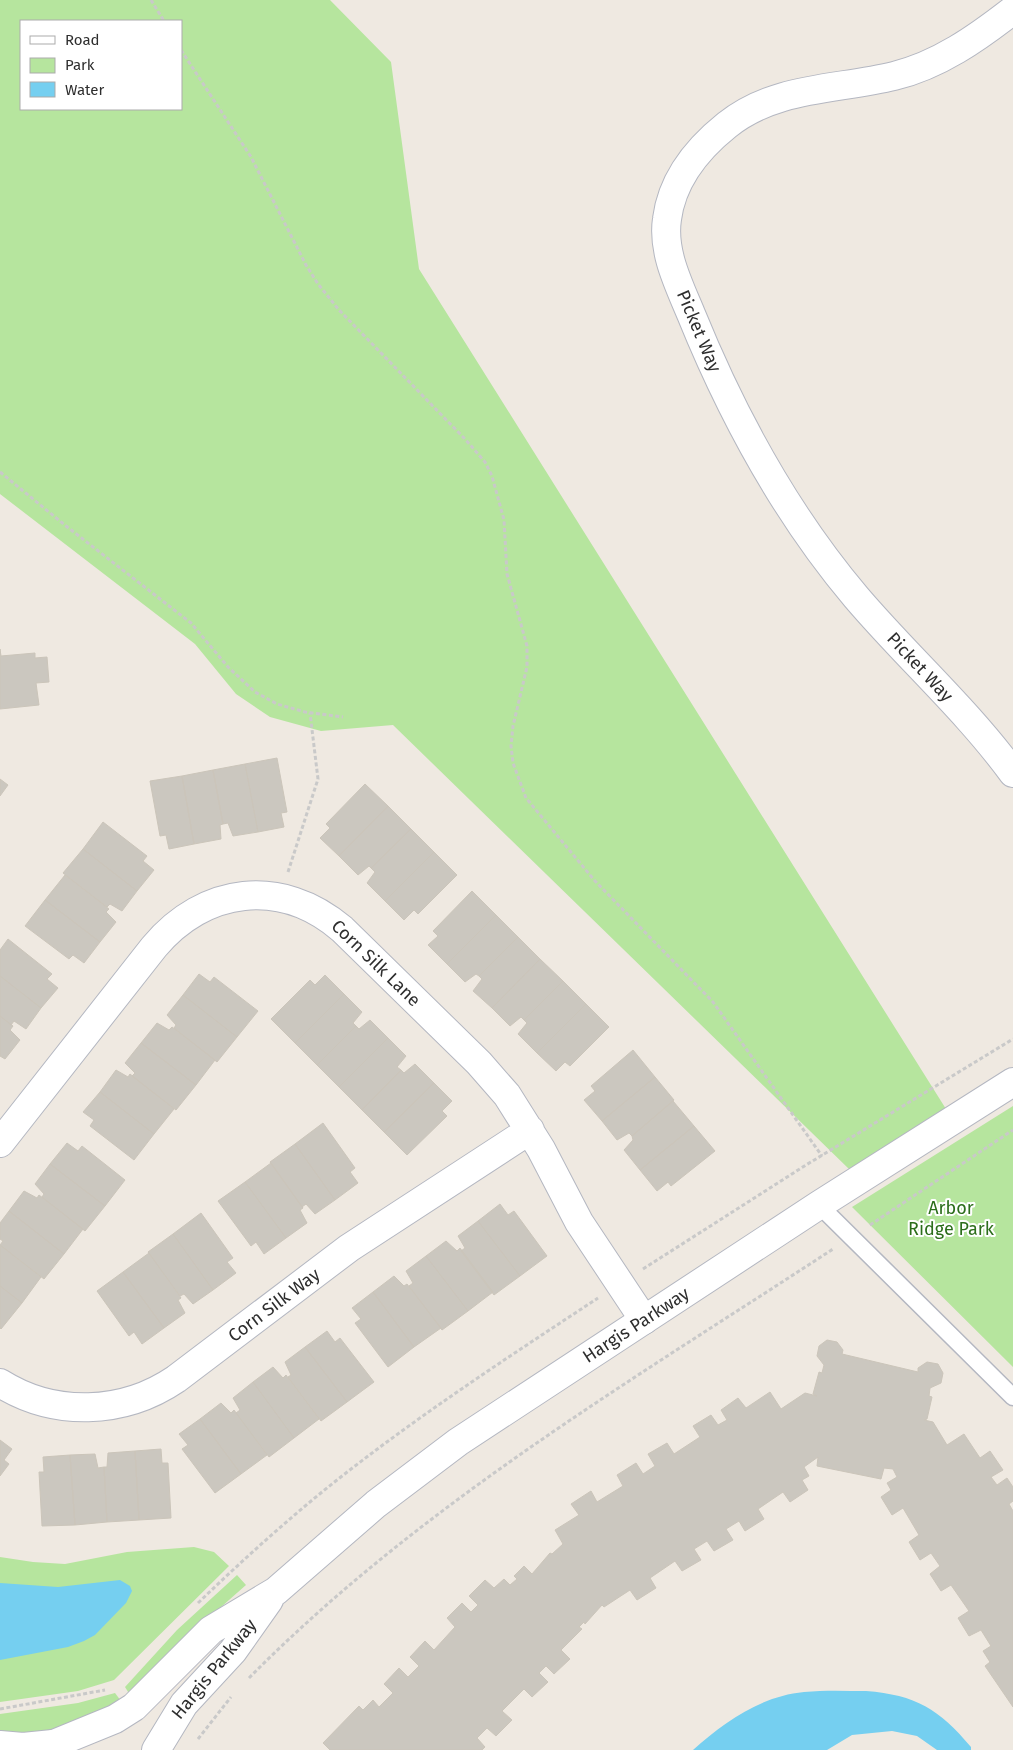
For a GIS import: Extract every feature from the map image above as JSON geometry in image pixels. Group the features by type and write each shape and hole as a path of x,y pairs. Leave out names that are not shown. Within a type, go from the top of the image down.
{"street":[{"name":"Picket Way","path":"1013,10 951,53 923,66 895,76 807,89 780,98 730,123 698,154 678,180 667,220 666,239 675,274 702,340 750,441 782,493 854,595 971,722 1013,773"},
{"name":"Corn Silk Lane","path":"0,1143 154,947 173,926 196,911 223,900 245,896 283,898 314,909 347,933 479,1063 507,1095 530,1130 579,1222 644,1320"},
{"name":"Hargis Parkway","path":"49,1746 125,1714 151,1692 211,1630 276,1591 376,1504 458,1442 818,1205 1013,1082"},
{"name":"Corn Silk Way","path":"0,1383 31,1399 73,1408 108,1407 150,1395 176,1379 349,1248 530,1130"},
{"name":"Hargis Parkway","path":"156,1750 184,1704 233,1652 276,1591"},
{"path":"0,1745 24,1747 83,1743 100,1750"}],"lane":[{"path":"818,1205 852,1236 1013,1397"}],"path":[{"path":"151,0 163,20"},
{"path":"182,52 246,149 302,258 318,284 339,310 465,439 485,462 492,476 504,520 507,574 527,646 527,667 513,726 511,746 513,764 526,798 595,881 713,1002 822,1156"},
{"path":"0,472 191,623 228,667 255,692 277,704 310,713 344,717"},
{"path":"283,898 289,864 318,779 310,713"},
{"path":"635,1274 1013,1039"},
{"path":"242,1685 289,1638 354,1580 496,1470 1013,1130"},
{"path":"196,1605 300,1511 354,1466 452,1396 602,1296"},
{"path":"0,1709 82,1696 109,1689"},
{"path":"197,1741 236,1692"}],"green space":[{"path":"0,0 330,0 391,62 419,269 946,1109 850,1170 393,725 321,731 270,717 236,694 195,644 0,494"},
{"name":"Arbor Ridge Park","path":"1013,1106 1013,1367 852,1207"},
{"path":"194,1547 214,1552 229,1566 114,1680 78,1691 0,1702 0,1557 65,1564 127,1552"},
{"path":"237,1575 246,1585 212,1615 130,1695 125,1687 177,1630"},
{"path":"115,1693 121,1701 107,1709 43,1734 0,1733 0,1714 78,1703"}],"water":[{"path":"120,1580 130,1586 132,1591 126,1603 95,1635 68,1647 0,1660 0,1583 58,1587"},
{"path":"866,1691 899,1696 925,1706 948,1723 971,1747 971,1750 937,1750 917,1736 892,1731 852,1735 827,1750 693,1750 730,1720 773,1699 788,1694 804,1692"}],"building":[{"path":"0,649 1,656 35,653 35,658 47,657 49,682 36,683 39,705 0,709"},
{"path":"277,758 287,812 281,813 284,827 258,832 245,764"},
{"path":"245,764 258,832 233,836 228,823 223,824 213,770"},
{"path":"213,770 223,824 220,825 221,839 194,844 182,776"},
{"path":"182,776 194,844 169,849 166,835 160,836 150,781"},
{"path":"0,779 8,785 0,796"},
{"path":"365,784 388,806 339,856 320,838 330,828 326,824"},
{"path":"388,806 411,829 371,868 369,866 358,875 339,856"},
{"path":"103,822 147,856 143,861 154,870 137,891 83,849"},
{"path":"411,829 434,852 385,901 367,883 375,872 371,868"},
{"path":"83,849 137,891 122,911 110,904 107,907 63,873"},
{"path":"434,852 457,875 418,914 414,910 404,920 385,901"},
{"path":"65,875 109,909 106,912 116,922 100,942 45,900"},
{"path":"472,891 496,915 447,964 428,945 438,936 433,931"},
{"path":"45,900 100,942 84,963 73,955 69,959 25,926"},
{"path":"496,915 518,937 479,976 476,974 465,982 447,964"},
{"path":"518,937 540,959 492,1008 473,991 482,979 479,976"},
{"path":"8,939 52,974 47,979 58,988 41,1008 0,976 0,950"},
{"path":"540,959 563,981 524,1020 521,1017 510,1026 492,1008"},
{"path":"199,974 210,982 214,977 258,1011 237,1037 183,995"},
{"path":"325,975 344,994 295,1043 271,1019 310,980 315,985"},
{"path":"0,976 41,1008 26,1029 14,1021 11,1025 0,1016"},
{"path":"563,981 586,1004 537,1053 518,1034 527,1023 524,1020"},
{"path":"344,994 362,1012 353,1023 356,1026 317,1065 295,1043"},
{"path":"183,995 237,1037 217,1062 174,1028 176,1025 167,1015"},
{"path":"586,1004 609,1027 570,1066 565,1062 556,1071 537,1053"},
{"path":"0,1016 13,1026 10,1030 20,1040 5,1059 0,1056"},
{"path":"370,1020 388,1038 339,1087 317,1065 356,1026 359,1029"},
{"path":"157,1023 169,1030 172,1027 215,1060 196,1085 141,1043"},
{"path":"388,1038 406,1056 397,1067 401,1070 362,1110 339,1087"},
{"path":"141,1043 196,1085 176,1110 132,1076 135,1073 125,1063"},
{"path":"633,1050 655,1077 602,1121 584,1100 595,1091 591,1086"},
{"path":"415,1064 434,1083 384,1132 362,1110 401,1070 404,1073"},
{"path":"116,1070 128,1077 130,1074 174,1109 154,1134 100,1092"},
{"path":"655,1077 674,1100 632,1136 629,1133 617,1140 602,1121"},
{"path":"434,1083 452,1101 442,1111 447,1116 407,1155 384,1132"},
{"path":"100,1092 154,1134 134,1160 90,1126 94,1120 83,1112"},
{"path":"673,1101 694,1126 640,1170 624,1150 633,1140 632,1136"},
{"path":"323,1123 355,1168 350,1172 358,1183 335,1200 295,1144"},
{"path":"694,1126 715,1151 671,1186 668,1182 657,1191 640,1170"},
{"path":"67,1143 78,1151 82,1146 125,1180 105,1206 50,1164"},
{"path":"295,1144 335,1200 315,1214 306,1204 302,1207 270,1162"},
{"path":"271,1163 303,1208 300,1210 307,1223 286,1238 245,1182"},
{"path":"50,1164 105,1206 85,1231 42,1197 44,1194 35,1184"},
{"path":"245,1182 286,1238 264,1254 256,1242 251,1246 218,1201"},
{"path":"24,1191 37,1198 39,1195 83,1229 64,1254 9,1211"},
{"path":"500,1204 508,1215 514,1211 547,1256 520,1276 478,1221"},
{"path":"9,1211 64,1254 44,1279 0,1245 3,1241 0,1239 0,1223"},
{"path":"201,1213 233,1258 227,1262 236,1273 213,1290 173,1234"},
{"path":"478,1221 520,1276 494,1295 461,1251 465,1248 458,1236"},
{"path":"173,1234 213,1290 193,1304 184,1294 180,1296 148,1252"},
{"path":"446,1241 457,1251 460,1248 493,1292 468,1311 426,1256"},
{"path":"0,1245 41,1277 22,1303 0,1286"},
{"path":"149,1253 181,1298 178,1300 185,1313 164,1328 123,1272"},
{"path":"426,1256 468,1311 442,1330 409,1286 413,1283 406,1271"},
{"path":"123,1272 164,1328 142,1344 134,1332 129,1336 97,1291"},
{"path":"394,1276 404,1286 407,1284 441,1328 414,1347 373,1292"},
{"path":"0,1286 22,1303 1,1329 0,1328"},
{"path":"373,1292 414,1347 388,1367 355,1323 361,1319 352,1308"},
{"path":"327,1331 335,1342 340,1338 374,1382 347,1402 305,1347"},
{"path":"827,1340 837,1342 843,1350 842,1354 918,1372 918,1368 927,1362 938,1364 943,1373 941,1383 930,1388 929,1396 932,1397 927,1419 924,1420 933,1422 947,1445 964,1434 980,1458 990,1451 1003,1470 991,1477 997,1485 1007,1478 1013,1487 1013,1501 1009,1504 1013,1511 1013,1707 985,1666 990,1662 983,1651 991,1646 981,1630 969,1636 958,1618 969,1611 951,1585 941,1591 930,1574 940,1566 931,1553 920,1560 909,1542 919,1535 903,1508 892,1515 881,1497 891,1490 887,1483 897,1477 893,1469 884,1468 881,1479 817,1466 818,1457 804,1467 809,1476 802,1480 808,1490 790,1502 783,1492 758,1509 764,1519 745,1531 739,1521 726,1529 733,1540 714,1551 707,1541 694,1549 701,1560 682,1571 675,1561 650,1578 656,1588 637,1600 630,1590 604,1607 602,1605 585,1624 584,1622 579,1627 582,1629 561,1650 570,1659 554,1674 546,1666 539,1673 548,1682 532,1697 524,1689 502,1711 512,1720 496,1736 487,1728 477,1738 485,1747 482,1750 330,1750 323,1743 359,1706 363,1710 373,1700 379,1707 393,1693 384,1684 399,1668 408,1677 419,1666 410,1657 425,1641 434,1650 455,1627 447,1618 462,1603 471,1612 478,1605 469,1596 485,1580 494,1588 504,1579 510,1585 517,1579 514,1576 524,1566 532,1574 550,1553 552,1554 563,1544 555,1530 579,1515 571,1504 591,1491 597,1502 623,1486 617,1475 636,1463 643,1474 655,1466 648,1454 667,1443 674,1454 700,1437 693,1426 711,1415 718,1425 727,1420 721,1410 738,1398 746,1408 770,1392 781,1409 805,1393 817,1396 813,1394 819,1372 822,1373 824,1365 817,1356 819,1346"},
{"path":"305,1347 347,1402 321,1421 288,1377 291,1375 285,1362"},
{"path":"273,1367 283,1378 286,1375 319,1419 294,1438 253,1382"},
{"path":"253,1382 294,1438 269,1457 236,1413 240,1410 233,1398"},
{"path":"221,1403 231,1413 234,1410 267,1455 241,1474 200,1419"},
{"path":"200,1419 241,1474 215,1493 182,1449 188,1445 179,1434"},
{"path":"0,1440 12,1449 4,1460 9,1464 0,1476"},
{"path":"161,1449 162,1463 168,1463 171,1518 139,1520 135,1451"},
{"path":"135,1451 139,1520 107,1522 104,1467 107,1467 108,1453"},
{"path":"95,1454 98,1468 104,1467 107,1522 75,1525 70,1455"},
{"path":"70,1455 75,1525 42,1526 39,1472 44,1472 43,1457"}]}
